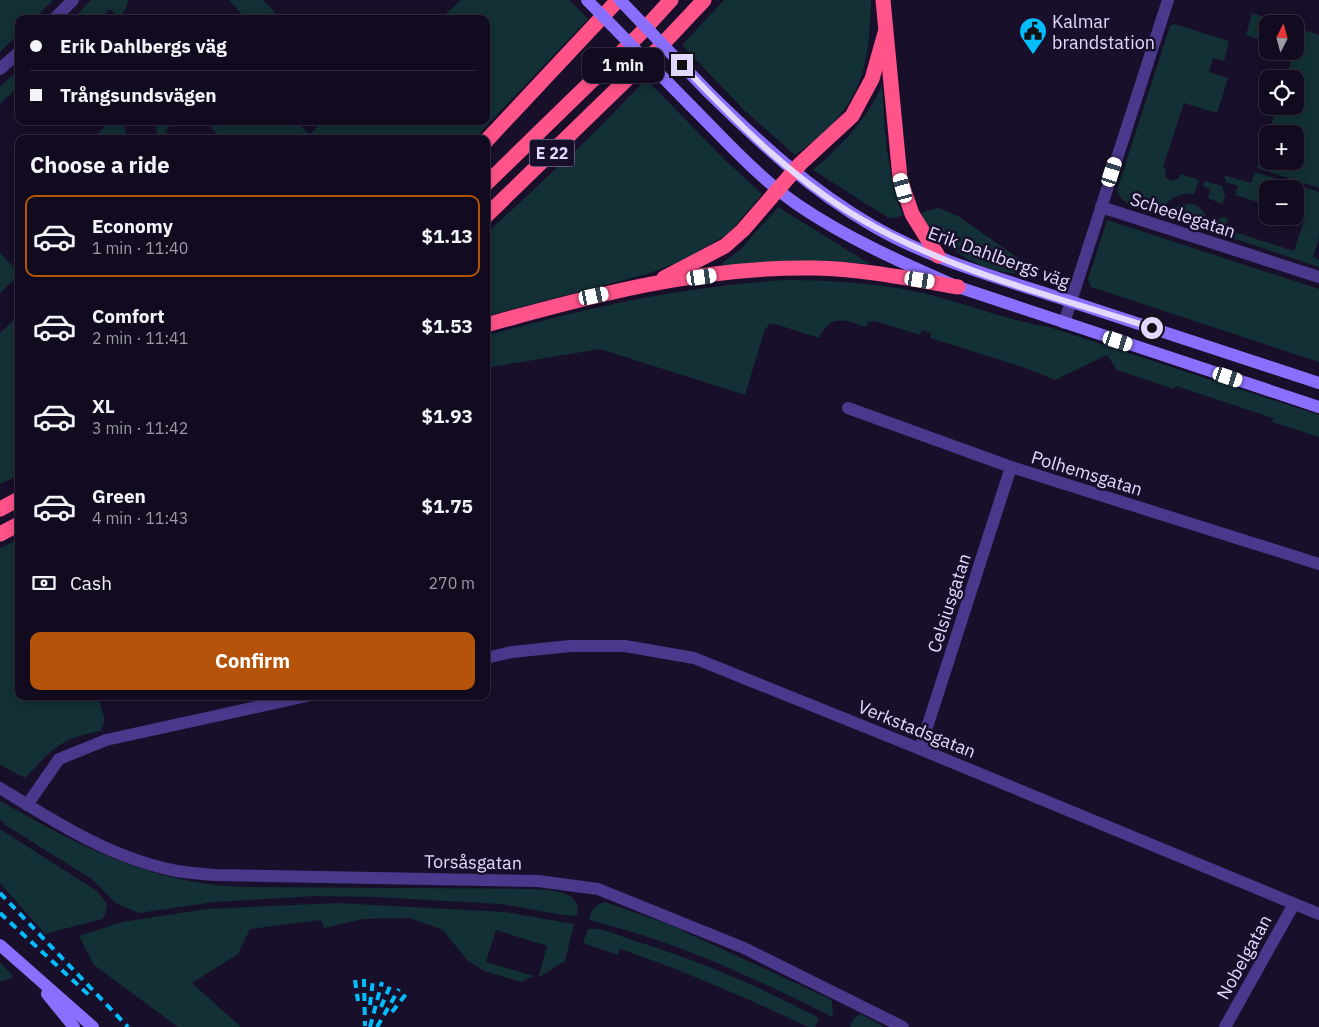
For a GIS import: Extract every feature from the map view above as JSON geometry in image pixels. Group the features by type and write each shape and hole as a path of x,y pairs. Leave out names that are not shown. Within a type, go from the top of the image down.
{"highway":[{"path":"490,137 619,0"},
{"name":"E 22","path":"490,180 639,35 671,0"},
{"name":"E 22","path":"490,212 658,49 704,0"},
{"path":"883,0 900,178 912,214 938,256"},
{"path":"651,284 725,246 743,230 793,172 852,116 872,79 885,33"},
{"path":"490,324 575,300 651,284 746,271 817,268 855,271 958,287"},
{"path":"0,508 15,501"},
{"path":"0,534 15,526"}],"main road":[{"path":"587,0 691,106 779,189 796,204 860,243 958,287 1319,407"},
{"name":"Erik Dahlbergs väg","path":"619,0 767,150 793,172 874,227 938,256 1070,302 1319,383"},
{"path":"0,945 93,1027"},
{"path":"23,965 74,1027"}],"street":[{"path":"58,15 73,0"},
{"name":"Scheelegatan","path":"1168,0 1101,207 1319,277"},
{"path":"0,69 15,56"},
{"path":"1064,323 1101,207"},
{"name":"Polhemsgatan","path":"848,408 1011,467 1319,564"},
{"name":"Celsiusgatan","path":"920,749 1011,467"},
{"name":"Verkstadsgatan","path":"490,657 512,652 570,646 625,646 694,658 1319,914"},
{"path":"27,805 59,759 106,740 289,700"},
{"name":"Torsåsgatan","path":"0,788 89,841 138,860 176,871 215,875 538,881 598,889 744,948 903,1027"},
{"name":"Nobelgatan","path":"1225,1027 1294,904"}],"green space":[{"path":"0,0 53,0 38,15 15,15 15,38 0,52"},
{"path":"91,0 128,0 126,9 121,15 116,15 110,9 104,15 77,15"},
{"path":"229,0 263,0 277,15 242,15"},
{"path":"461,0 569,0 588,19 490,122 490,15 444,15"},
{"path":"724,0 871,0 867,50 863,71 856,89 847,106 834,122 795,155 745,111 682,45"},
{"path":"1252,13 1259,15 1259,39 1246,35"},
{"path":"1174,24 1229,41 1224,61 1213,58 1209,72 1228,78 1217,113 1184,103 1163,167 1166,168 1165,176 1170,181 1178,179 1181,174 1199,180 1194,194 1182,194 1173,198 1165,205 1159,215 1129,205 1117,190 1170,26"},
{"path":"1304,30 1319,35 1319,188 1304,183 1304,180 1294,180 1263,170 1304,170 1304,125 1271,125 1274,115 1304,115 1304,70 1289,70 1291,62 1285,60 1304,60"},
{"path":"15,73 15,90 0,104 0,87"},
{"path":"646,79 724,159 762,194 729,233 682,261 647,274 490,315 490,230 595,132"},
{"path":"882,85 885,135 890,167 897,199 903,215 895,218 887,217 813,170 834,151 861,121"},
{"path":"107,125 123,125 125,127 125,135 96,135"},
{"path":"159,125 171,125 165,131 167,135 157,135 156,128"},
{"path":"209,125 300,125 310,134 320,125 487,125 478,135 218,135"},
{"path":"1255,172 1281,180 1259,180 1259,202 1235,195 1238,186 1226,182 1224,175 1251,183"},
{"path":"1205,181 1222,186 1225,196 1222,204 1208,198 1210,189 1203,186"},
{"path":"1304,187 1319,192 1319,237 1313,257 1319,260 1319,267 1217,233 1217,220 1223,217 1228,219 1225,229 1294,251 1305,218"},
{"path":"1194,204 1205,215 1207,230 1169,217 1173,210 1179,206"},
{"path":"778,207 870,264 796,262 723,267 722,263 740,250"},
{"path":"939,208 958,216 1038,272 1021,274 987,268 956,252 929,228 919,215 928,210"},
{"path":"1107,220 1319,289 1319,362 1091,287 1088,279"},
{"path":"0,253 15,269 15,279 0,293"},
{"path":"785,280 854,283 888,287 939,297 1017,320 1049,327 1319,415 1319,437 1272,422 1273,418 1176,386 1174,389 1117,370 1107,355 1055,380 1020,366 930,338 931,333 922,330 920,335 875,321 868,322 866,327 839,320 828,325 819,338 770,324 765,329 745,395 600,349 490,367 490,335 560,316 634,300 709,287"},
{"path":"15,319 15,477 0,484 0,333"},
{"path":"15,541 15,700 99,700 105,721 100,731 74,738 57,747 25,778 0,765 0,548"},
{"path":"0,801 87,847 115,859 175,878 207,884 241,887 536,889 560,892 571,896 578,906 577,915 570,916 501,904 374,897 315,896 215,902 139,913 117,904 93,880 7,826 0,819"},
{"path":"0,829 97,891 107,904 105,915 102,919 45,934 0,883"},
{"path":"605,902 668,924 832,1000 832,1017 743,974 683,949 589,920 594,908"},
{"path":"337,903 505,912 574,924 565,961 538,978 547,946 496,930 486,962 534,976 521,982 484,971 467,960 443,930 410,918 363,919 324,928 321,920 250,929 238,954 192,983 241,1027 178,1027 94,965 79,936 122,922 206,909"},
{"path":"588,929 611,932 704,965 774,995 819,1018 815,1027 808,1027 668,966 620,949 618,955 583,943"},
{"path":"0,962 14,977 0,982"},
{"path":"861,1014 884,1027 850,1027 854,1018"}],"railway":[{"path":"0,893 128,1027"},
{"path":"0,913 90,996"},
{"path":"364,979 365,1026"},
{"path":"355,980 358,1001"},
{"path":"370,1005 373,980"},
{"path":"370,1027 382,982"},
{"path":"381,1007 391,984"},
{"path":"377,1027 399,989"},
{"path":"392,1012 406,994"}],"place":[{"name":"Kalmar brandstation","path":"1033,55"}],"route":[{"path":"682,65 767,150 793,172 874,227 966,267 1152,328"}]}
